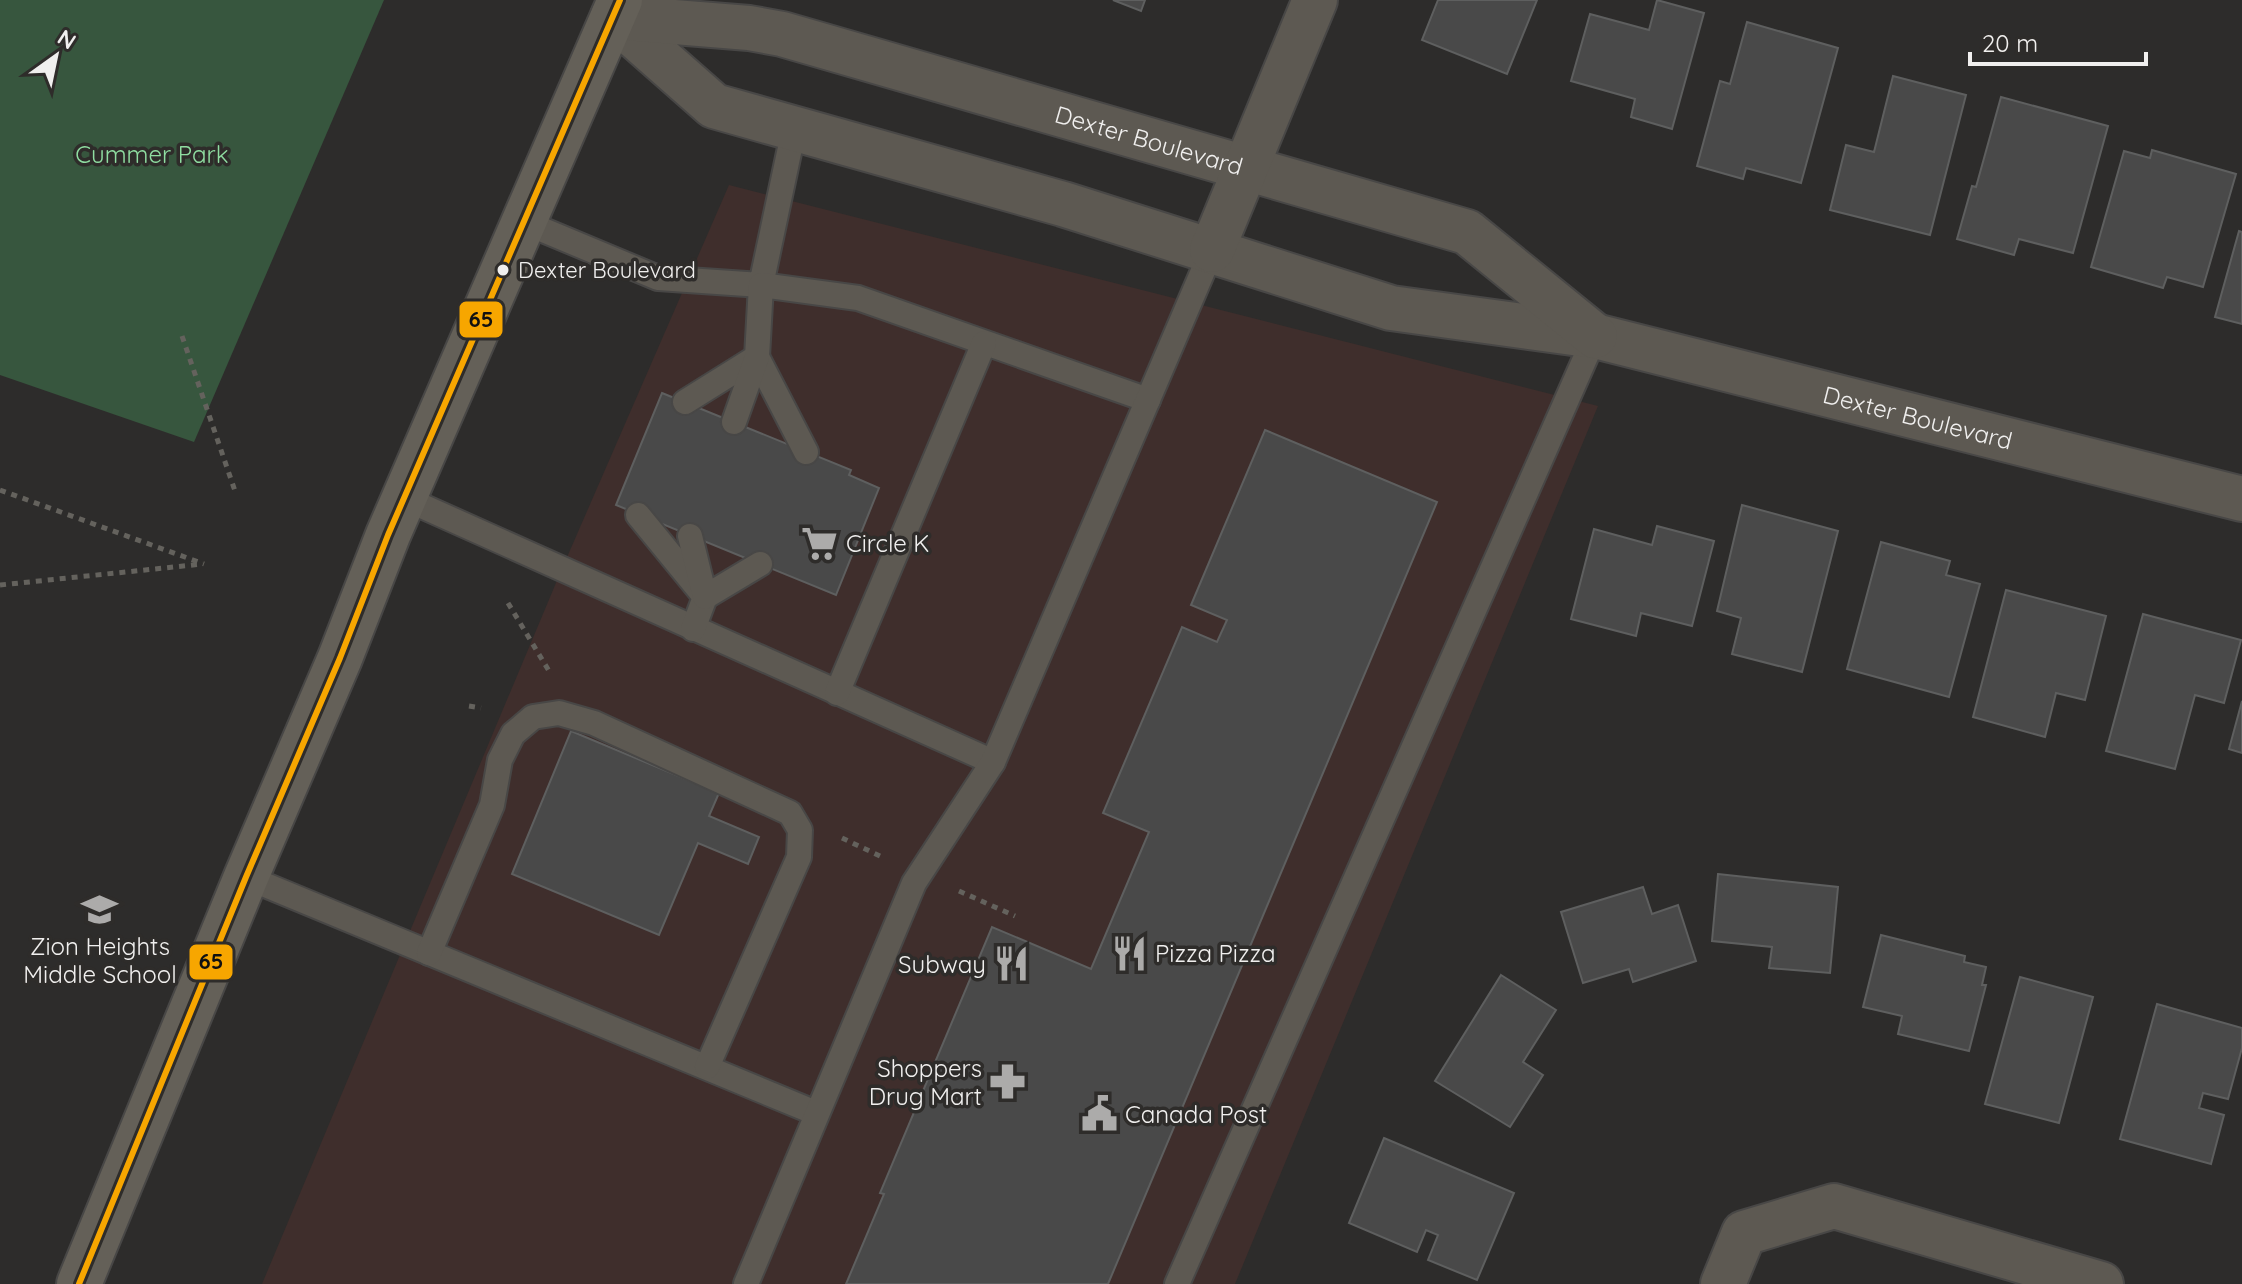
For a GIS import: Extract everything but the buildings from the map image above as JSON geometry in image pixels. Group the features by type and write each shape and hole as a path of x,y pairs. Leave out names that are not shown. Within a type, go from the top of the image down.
{"main road":[{"path":"79,1284 404,498 616,8"}],"street":[{"path":"1212,250 1315,0"},
{"name":"Dexter Boulevard","path":"616,8 782,34 1467,232 1595,336"},
{"name":"Dexter Boulevard","path":"616,8 714,106 1063,204 1391,308 1595,336 2242,499"},
{"path":"1723,1284 1744,1233 1834,1206 2101,1284"}],"lane":[{"path":"734,422 757,357 761,285 794,129"},
{"path":"524,222 658,278 761,285 858,298 1148,400"},
{"path":"746,1284 914,883 993,762 1212,250"},
{"path":"1177,1284 1595,336"},
{"path":"837,693 984,343"},
{"path":"685,402 757,357"},
{"path":"757,357 806,452"},
{"path":"404,498 993,762"},
{"path":"638,515 705,597"},
{"path":"690,536 705,597 693,629"},
{"path":"705,597 760,564"},
{"path":"429,953 492,805 500,760 513,734 533,717 559,713 594,723 790,813 800,830 799,857 707,1067"},
{"path":"246,877 816,1113"}],"path":[{"path":"182,336 235,491"},
{"path":"0,490 204,564 0,585"}],"shaded area":[{"path":"729,185 1598,406 1235,1284 262,1284 561,571"}],"green space":[{"name":"Cummer Park","path":"0,0 384,0 194,442 0,375"}],"transit line":[{"name":"65","path":"79,1284 246,877 340,658 388,535 620,0"}],"place":[{"name":"Dexter Boulevard","path":"503,270"},
{"name":"Circle K","path":"820,543"},
{"name":"Zion Heights Middle School","path":"100,909"},
{"name":"Pizza Pizza","path":"1129,953"},
{"name":"Subway","path":"1012,964"},
{"name":"Shoppers Drug Mart","path":"1008,1082"},
{"name":"Canada Post","path":"1099,1114"}]}
